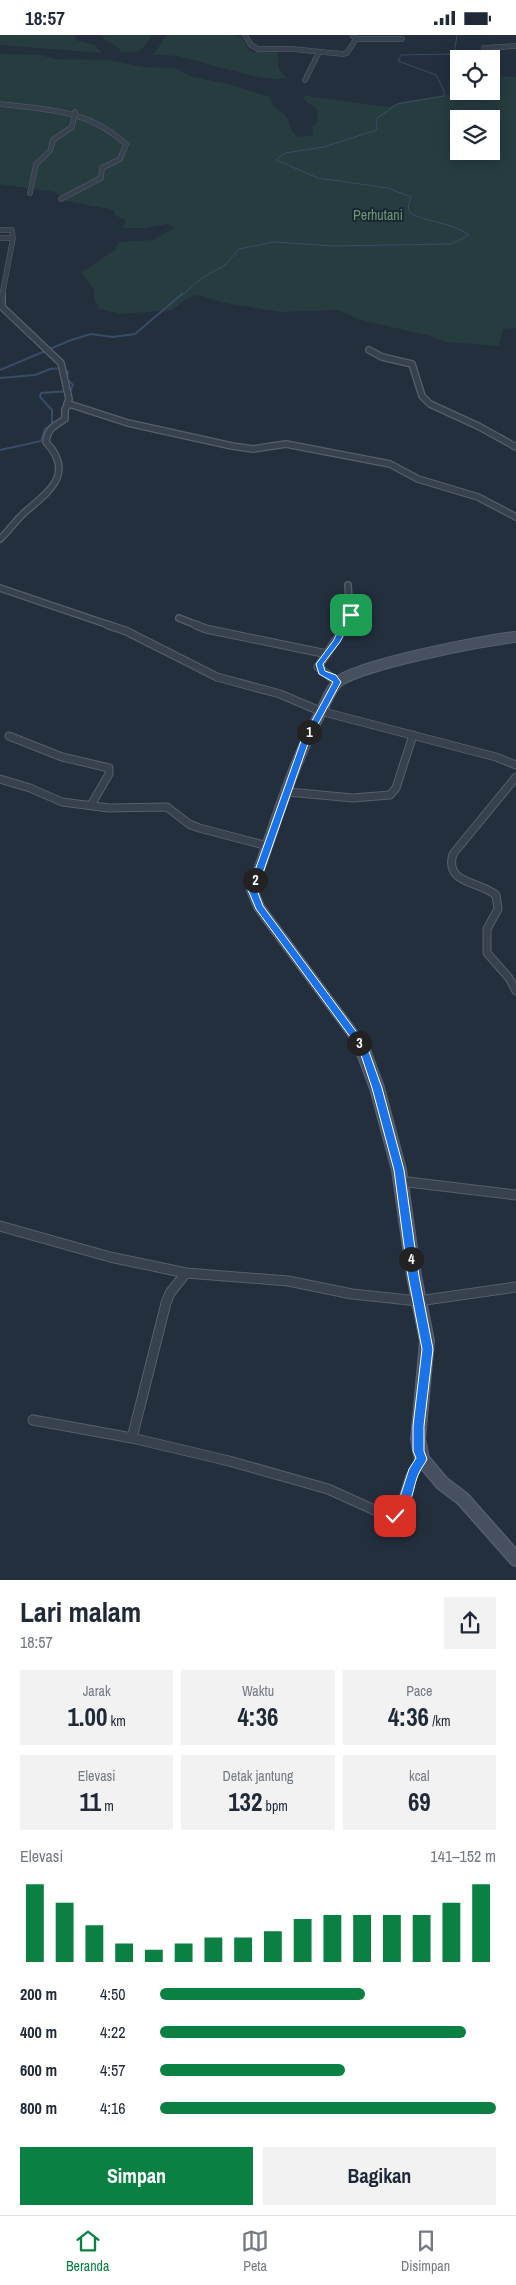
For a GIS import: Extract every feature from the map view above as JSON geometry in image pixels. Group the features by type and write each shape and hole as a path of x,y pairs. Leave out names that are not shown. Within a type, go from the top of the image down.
{"street":[{"path":"246,35 251,45 258,49 292,49 345,54 356,39"},
{"path":"352,35 356,39 402,39"},
{"path":"484,48 516,46"},
{"path":"304,80 319,52"},
{"path":"0,104 75,113 106,129 126,145 120,159 102,168 101,178 61,199"},
{"path":"30,193 36,164 50,151 53,140 71,131 74,125 75,113"},
{"path":"0,230 12,231 13,238 12,255 6,266 2,304 9,313 50,349 61,363 69,399 65,419 48,428 46,441 55,451 60,468 60,476 48,493 22,514 0,539"},
{"path":"0,238 13,238"},
{"path":"0,313 9,313"},
{"path":"369,350 382,357 412,364 422,396 430,404 478,426 516,447"},
{"path":"67,404 128,423 232,446 253,449 286,444 390,464 418,479 478,497 516,517"},
{"path":"510,444 516,441"},
{"path":"337,682 334,677 319,669 319,664 350,619 348,585"},
{"path":"0,588 126,631 211,675 280,694 320,711 496,757 516,765"},
{"path":"179,618 206,629 327,654"},
{"path":"516,637 500,638 408,658 374,667 337,682 305,741 254,883 254,897 363,1048 377,1088 400,1181 427,1349 418,1426 419,1451 422,1459 442,1483 464,1499 516,1559"},
{"path":"288,792 353,798 390,795 396,788 413,735"},
{"path":"9,736 62,757 109,768 109,774 91,805"},
{"path":"516,777 453,854 449,865 450,869 458,877 488,888 496,895 499,904 498,909 486,929 487,953 509,978 516,991"},
{"path":"0,779 30,788 55,801 109,808 168,807 198,828 268,846"},
{"path":"400,1181 516,1195"},
{"path":"0,1226 110,1257 186,1273 288,1281 352,1294 418,1301 516,1287"},
{"path":"132,1438 166,1303 170,1293 186,1273"},
{"path":"33,1420 132,1438 328,1489 390,1517 400,1512 410,1478 422,1459"}],"green space":[{"path":"0,35 75,35 76,40 94,45 102,53 0,45"},
{"path":"100,35 152,35 143,48 137,52 121,52"},
{"path":"167,35 235,35 241,37 251,52 278,52 279,69 286,78 263,78 187,58 153,55"},
{"name":"Perhutani","path":"0,54 41,55 54,59 109,60 144,67 174,68 193,77 229,84 270,97 274,107 287,118 297,137 313,135 312,128 318,121 317,109 302,98 306,96 389,107 401,102 450,94 450,100 500,100 500,76 516,77 516,328 503,329 499,346 446,342 426,335 360,320 339,310 281,312 225,303 197,295 186,299 172,310 120,314 99,309 94,298 94,289 81,273 115,250 119,242 153,240 174,228 168,224 145,228 122,228 126,221 115,215 114,210 66,201 55,192 0,184"}],"waterway":[{"path":"181,296 202,278 225,265 239,249 274,242 334,246 452,244 469,235 455,227 410,213 408,206 411,197 388,188 318,178 276,160 285,153 324,147 377,130 376,119 397,104 444,96 444,91 436,75 398,61 401,55 454,54 457,35"},
{"path":"0,370 71,340 91,334 113,337 135,334 182,294"},
{"path":"0,378 35,375 50,369 63,368 68,372 67,379 73,385 70,391 41,393 40,397 52,410 52,424 45,429 41,441 0,450"}],"route":[{"path":"351,615 336,642 319,664 319,669 334,677 337,682 305,741 252,890 259,907 363,1048 377,1088 399,1170 414,1276 426,1333 427,1349 418,1426 419,1451 422,1459 414,1469 403,1506 395,1516"}]}
